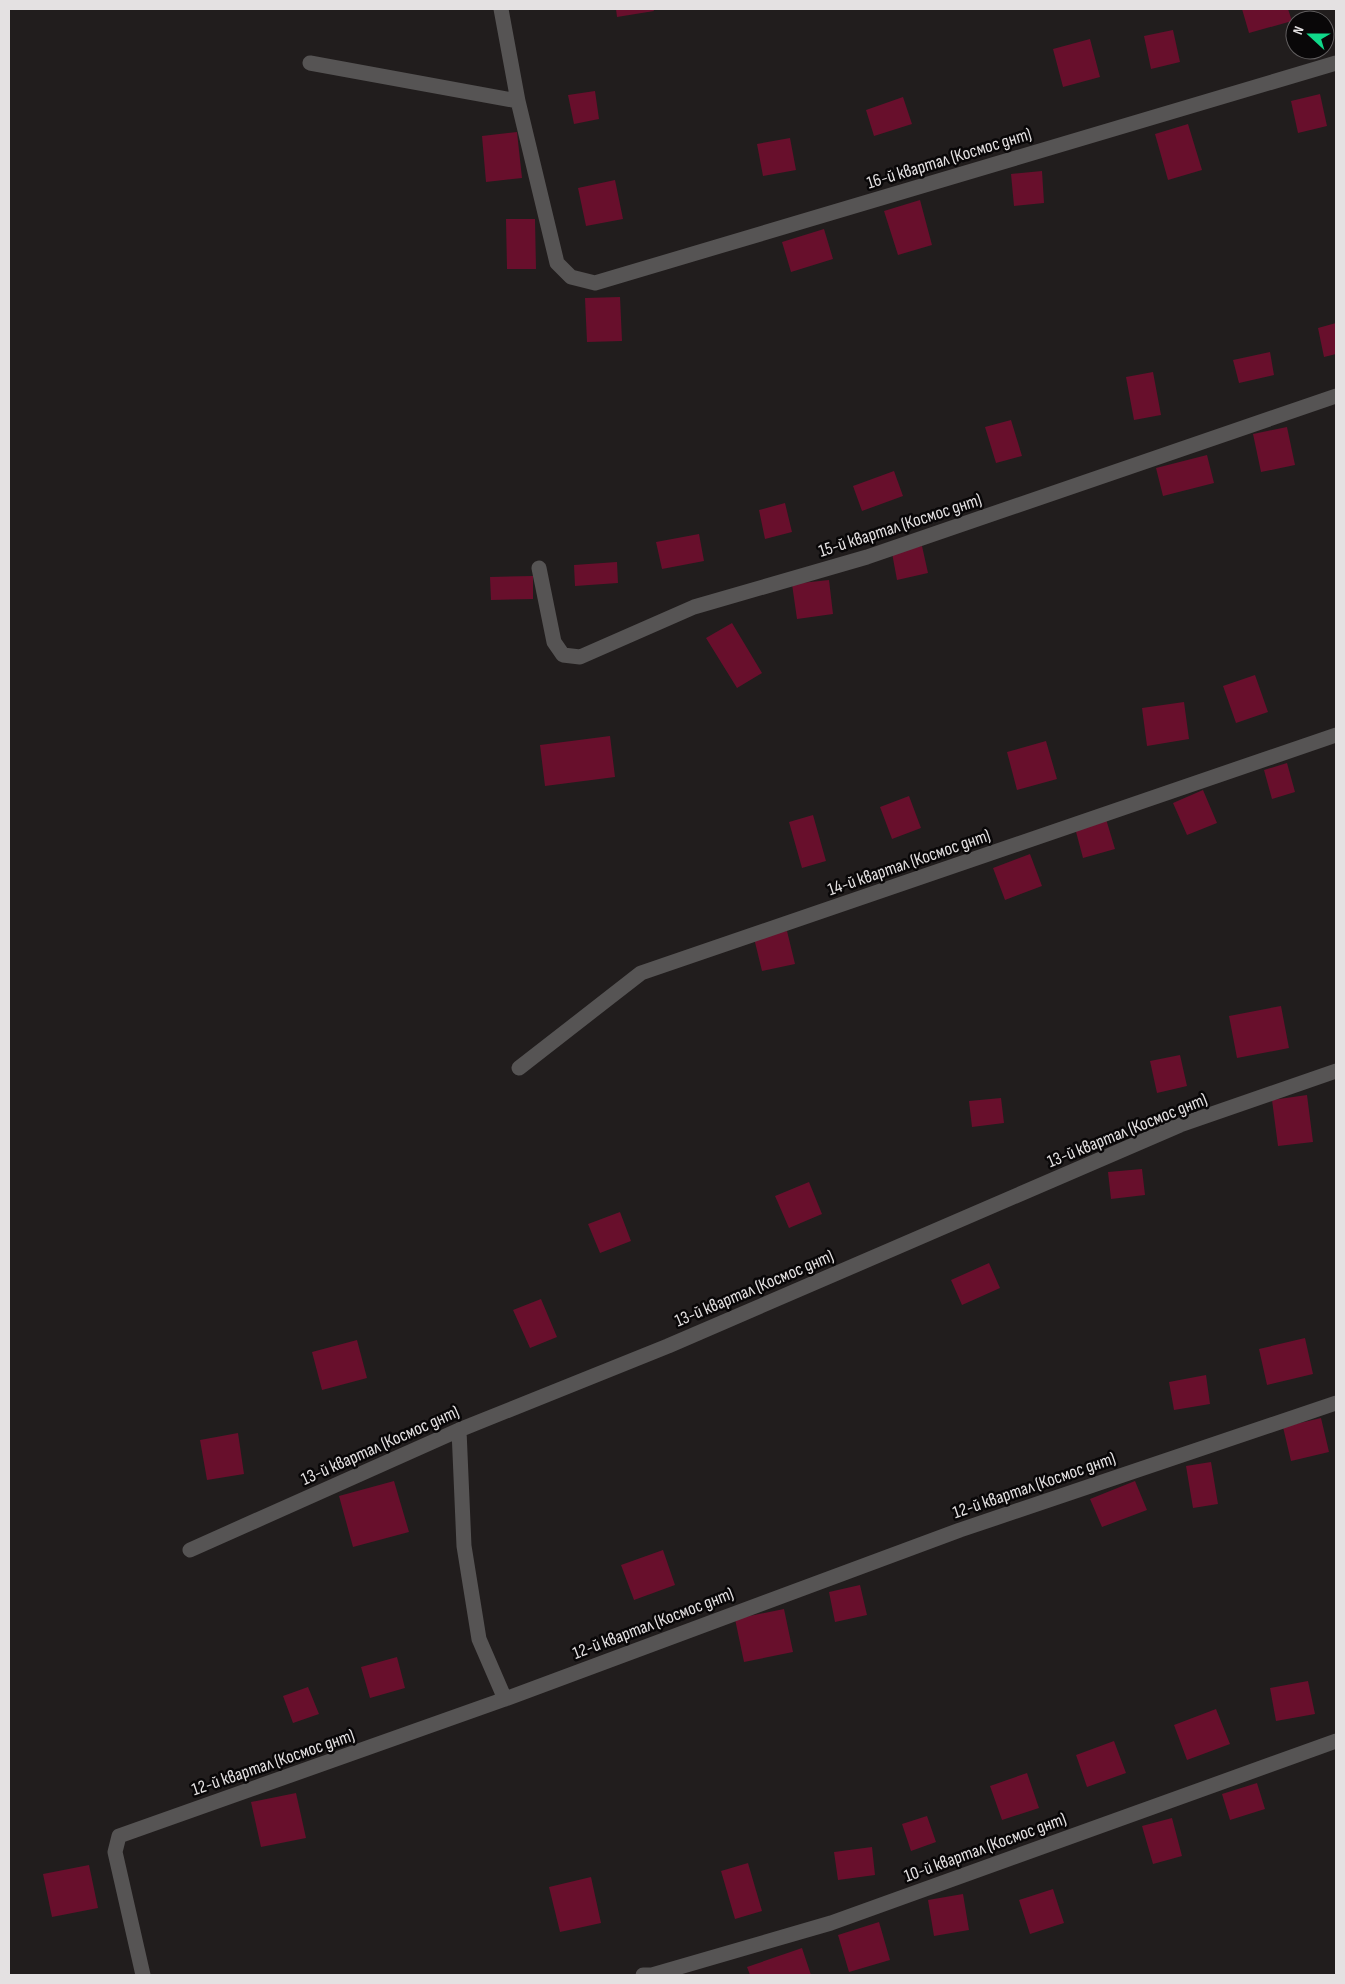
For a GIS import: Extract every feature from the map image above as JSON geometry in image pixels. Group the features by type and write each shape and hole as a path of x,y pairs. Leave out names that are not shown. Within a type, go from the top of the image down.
{"street":[{"path":"310,63 518,101 501,9"},
{"name":"16-й квартал (Космос днт)","path":"518,101 557,263 572,277 595,283 1336,63"},
{"name":"15-й квартал (Космос днт)","path":"539,568 554,642 563,655 580,657 694,607 867,557 1336,396"},
{"name":"14-й квартал (Космос днт)","path":"519,1068 641,973 1336,735"},
{"name":"13-й квартал (Космос днт)","path":"190,1550 459,1430 668,1346 1180,1126 1336,1071"},
{"name":"12-й квартал (Космос днт)","path":"143,1975 115,1852 119,1836 506,1699 960,1530 1336,1403"},
{"path":"459,1430 464,1546 479,1640 506,1699"},
{"name":"10-й квартал (Космос днт)","path":"643,1975 831,1923 1336,1741"}],"building":[{"path":"616,9 653,9 654,11 617,17"},
{"path":"1242,9 1288,9 1285,10 1285,23 1249,33"},
{"path":"1173,30 1180,62 1151,69 1144,36"},
{"path":"1090,39 1100,77 1063,87 1053,49"},
{"path":"595,91 599,119 574,124 568,95"},
{"path":"1320,94 1327,126 1298,133 1291,101"},
{"path":"903,97 912,124 874,136 866,110"},
{"path":"1188,124 1202,170 1168,180 1155,134"},
{"path":"517,132 522,178 486,182 482,136"},
{"path":"790,138 796,170 763,176 757,144"},
{"path":"1042,171 1044,203 1014,206 1011,174"},
{"path":"615,180 623,219 586,226 578,188"},
{"path":"920,200 932,245 898,255 884,211"},
{"path":"506,219 535,219 536,269 507,269"},
{"path":"824,229 833,259 791,272 782,242"},
{"path":"620,297 622,341 587,342 585,298"},
{"path":"1336,323 1336,354 1324,357 1318,328"},
{"path":"1270,352 1274,375 1239,383 1233,360"},
{"path":"1153,372 1161,415 1134,420 1126,377"},
{"path":"1011,420 1022,456 996,463 985,427"},
{"path":"1287,427 1295,465 1261,472 1253,434"},
{"path":"1207,455 1214,483 1163,496 1156,468"},
{"path":"894,471 903,496 862,511 853,486"},
{"path":"785,503 792,532 765,539 759,510"},
{"path":"699,534 704,561 662,569 656,542"},
{"path":"922,546 928,573 897,580 892,553"},
{"path":"617,562 618,583 575,586 574,565"},
{"path":"533,576 533,599 491,600 490,577"},
{"path":"829,580 833,614 797,619 792,584"},
{"path":"732,623 762,673 737,688 706,638"},
{"path":"1255,675 1268,712 1236,723 1223,686"},
{"path":"1184,702 1189,739 1147,746 1142,708"},
{"path":"610,736 615,777 545,786 540,745"},
{"path":"1046,741 1057,779 1017,790 1007,752"},
{"path":"1287,763 1295,792 1272,799 1264,770"},
{"path":"1203,790 1217,823 1187,835 1173,803"},
{"path":"909,796 921,828 892,839 880,807"},
{"path":"813,815 826,861 802,868 789,822"},
{"path":"1106,819 1115,849 1083,858 1075,828"},
{"path":"1030,854 1042,886 1005,900 993,868"},
{"path":"787,931 795,964 762,971 754,938"},
{"path":"1281,1006 1289,1048 1237,1058 1229,1016"},
{"path":"1180,1055 1187,1086 1157,1093 1150,1061"},
{"path":"1307,1095 1313,1142 1278,1146 1272,1100"},
{"path":"1001,1098 1004,1123 972,1127 969,1101"},
{"path":"1142,1169 1145,1195 1111,1199 1108,1172"},
{"path":"809,1182 822,1214 789,1228 775,1196"},
{"path":"620,1212 631,1241 600,1253 588,1224"},
{"path":"989,1263 1000,1288 962,1305 951,1280"},
{"path":"541,1299 557,1337 530,1348 513,1310"},
{"path":"1305,1338 1313,1374 1267,1385 1259,1349"},
{"path":"357,1340 367,1378 322,1390 312,1352"},
{"path":"1206,1375 1210,1404 1174,1410 1169,1382"},
{"path":"1321,1418 1329,1452 1291,1461 1283,1427"},
{"path":"238,1433 244,1474 207,1480 200,1440"},
{"path":"1211,1462 1218,1504 1193,1508 1186,1466"},
{"path":"394,1481 409,1532 353,1547 339,1496"},
{"path":"1135,1481 1147,1510 1102,1527 1090,1499"},
{"path":"663,1550 675,1585 634,1600 621,1565"},
{"path":"860,1585 867,1615 835,1622 829,1592"},
{"path":"784,1609 793,1652 744,1662 735,1619"},
{"path":"397,1657 405,1688 370,1698 361,1667"},
{"path":"1308,1681 1315,1714 1276,1721 1270,1688"},
{"path":"308,1687 319,1714 293,1723 283,1696"},
{"path":"1216,1709 1230,1744 1187,1760 1174,1725"},
{"path":"1114,1741 1126,1773 1087,1787 1076,1755"},
{"path":"1027,1773 1039,1808 1002,1820 990,1786"},
{"path":"1257,1783 1265,1809 1230,1820 1222,1794"},
{"path":"296,1793 306,1838 261,1847 251,1802"},
{"path":"927,1816 936,1842 911,1851 902,1824"},
{"path":"1172,1818 1182,1856 1153,1864 1142,1826"},
{"path":"872,1847 875,1875 838,1880 834,1852"},
{"path":"748,1863 762,1911 735,1919 721,1871"},
{"path":"89,1865 98,1908 52,1917 43,1874"},
{"path":"591,1877 601,1923 560,1932 549,1887"},
{"path":"1053,1889 1064,1923 1030,1934 1019,1900"},
{"path":"963,1894 969,1930 934,1936 928,1900"},
{"path":"879,1922 890,1960 849,1972 838,1935"},
{"path":"802,1948 811,1975 750,1975 747,1967"}]}
